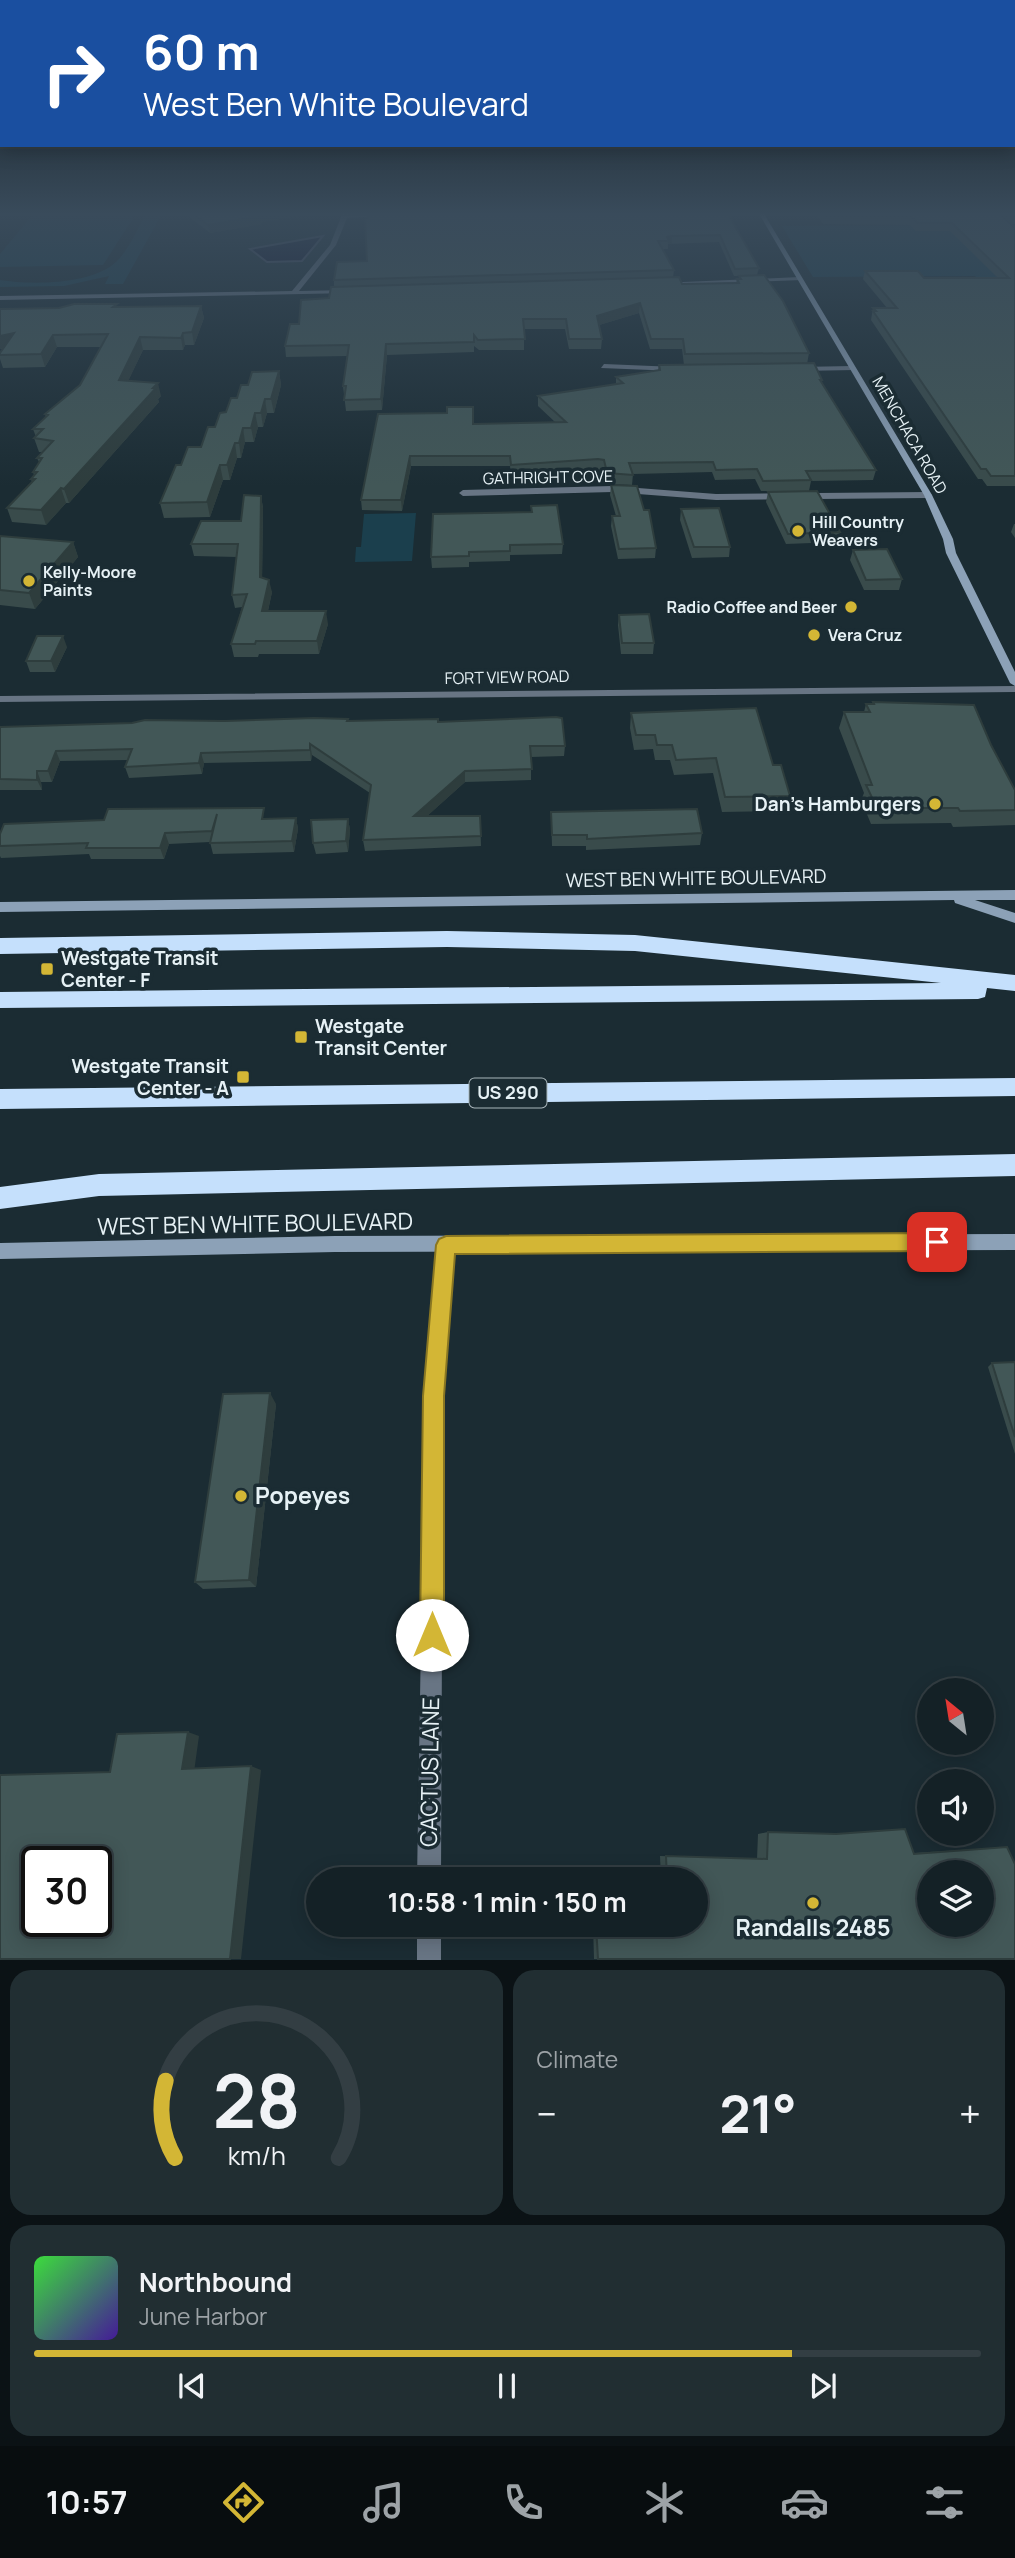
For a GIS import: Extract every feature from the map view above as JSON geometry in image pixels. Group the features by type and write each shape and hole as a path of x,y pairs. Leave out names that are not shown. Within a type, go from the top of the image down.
{"highway":[{"path":"0,946 447,939 635,943 1015,984"},
{"path":"0,1000 1015,990"},
{"name":"US 290","path":"0,1099 1015,1087"},
{"path":"0,1198 113,1184 1004,1165"}],"main road":[{"name":"MENCHACA ROAD","path":"814,303 929,495 951,553 1015,683"},
{"name":"WEST BEN WHITE BOULEVARD","path":"0,907 1015,895"},
{"path":"946,896 1015,918"},
{"name":"WEST BEN WHITE BOULEVARD","path":"0,1251 335,1244 1015,1242"}],"street":[{"path":"604,366 690,369"},
{"path":"782,369 852,368"},
{"name":"GATHRIGHT COVE","path":"463,493 611,489 705,497 929,495"},
{"name":"FORT VIEW ROAD","path":"0,699 1015,689"},
{"name":"CACTUS LANE","path":"429,1867 434,1396 446,1245"},
{"path":"429,1937 429,1959"}],"shaded area":[{"path":"416,513 412,561 355,562 356,547 361,547 364,514"}],"building":[{"path":"301,303 638,303 597,316 602,339 569,339 566,319 523,319 525,339 478,340 474,335 474,342 386,344 381,399 344,400 346,386 343,386 349,345 285,346 290,324 299,324"},
{"path":"640,303 784,303 809,353 685,354 683,339 651,339"},
{"path":"893,303 1015,303 1015,476 991,476 986,469 981,469 873,311 876,311 873,308 897,308"},
{"path":"74,304 117,304 113,307 201,306 192,332 183,333 181,338 140,337 119,380 158,383 153,388 156,388 64,489 61,488 41,510 7,508 35,479 31,479 37,472 33,472 42,458 37,458 53,441 34,438 43,429 33,429 48,415 45,414 80,385 108,334 53,335 41,354 0,355 14,333 0,336 0,309 59,308"},
{"path":"814,363 820,380 876,470 806,471 811,480 763,481 757,469 716,470 713,462 629,463 633,475 607,473 604,460 598,459 511,465 510,456 410,456 401,500 361,500 378,414 447,413 447,407 473,407 473,424 566,422 538,396 623,383 616,377 660,370 659,365"},
{"path":"279,371 271,399 265,399 261,413 255,413 251,428 243,428 239,443 235,443 227,465 220,465 207,502 160,503 176,465 181,465 188,447 201,447 208,427 215,427 220,413 226,412 231,398 237,398 241,385 248,385 252,372"},
{"path":"611,485 637,486 644,510 649,510 656,548 619,549 612,516 620,516"},
{"path":"817,491 840,532 788,534 768,492"},
{"path":"244,495 261,496 260,577 269,580 262,611 326,611 317,641 256,641 255,644 231,644 247,594 232,595 238,544 191,544 201,521 241,521"},
{"path":"557,505 563,544 510,545 510,551 469,552 469,556 431,557 433,514 532,512 531,506"},
{"path":"719,508 730,547 694,547 681,509"},
{"path":"0,536 73,542 29,593 0,590"},
{"path":"887,549 902,579 866,580 853,550"},
{"path":"649,614 654,643 622,643 619,615"},
{"path":"37,636 63,636 51,661 26,661"},
{"path":"873,702 974,705 1015,790 1015,810 877,808 866,785 872,785 844,712 870,712 866,704 874,704"},
{"path":"756,708 773,765 781,765 790,796 725,797 716,758 676,760 672,745 657,745 655,735 636,735 631,713"},
{"path":"314,718 348,719 347,721 438,719 438,722 562,718 565,746 530,746 532,769 465,771 414,816 480,816 481,836 363,840 371,785 310,744 310,750 201,753 199,763 125,767 132,749 56,751 48,771 37,771 37,780 0,779 0,727 132,723 145,720"},
{"path":"264,808 262,819 296,818 292,841 210,843 217,814 212,831 165,833 160,848 86,848 88,843 0,846 0,834 4,824 104,820 108,809"},
{"path":"697,809 702,833 587,839 587,835 552,835 551,812"},
{"path":"348,819 346,841 313,843 311,820"},
{"path":"1015,1362 1015,1437 992,1363"},
{"name":"Popeyes","path":"270,1393 249,1580 195,1582 223,1394"},
{"path":"188,1732 182,1769 251,1766 230,1959 0,1959 0,1775 110,1772 117,1734"},
{"name":"Randalls 2485","path":"905,1829 914,1854 1007,1847 1015,1864 1015,1959 598,1959 597,1937 708,1937 708,1867 666,1867 666,1856 767,1859 768,1832 836,1834"}],"place":[{"name":"Hill Country Weavers","path":"798,531"},
{"name":"Kelly-Moore Paints","path":"29,581"},
{"name":"Radio Coffee and Beer","path":"851,607"},
{"name":"Vera Cruz","path":"814,635"},
{"name":"Dan's Hamburgers","path":"935,804"},
{"name":"Westgate Transit Center - F","path":"47,969"},
{"name":"Westgate Transit Center","path":"301,1037"},
{"name":"Westgate Transit Center - A","path":"243,1077"},
{"name":"Popeyes","path":"241,1496"},
{"name":"Randalls 2485","path":"813,1903"}],"route":[{"path":"432,1635 434,1396 446,1245 937,1242"}]}
